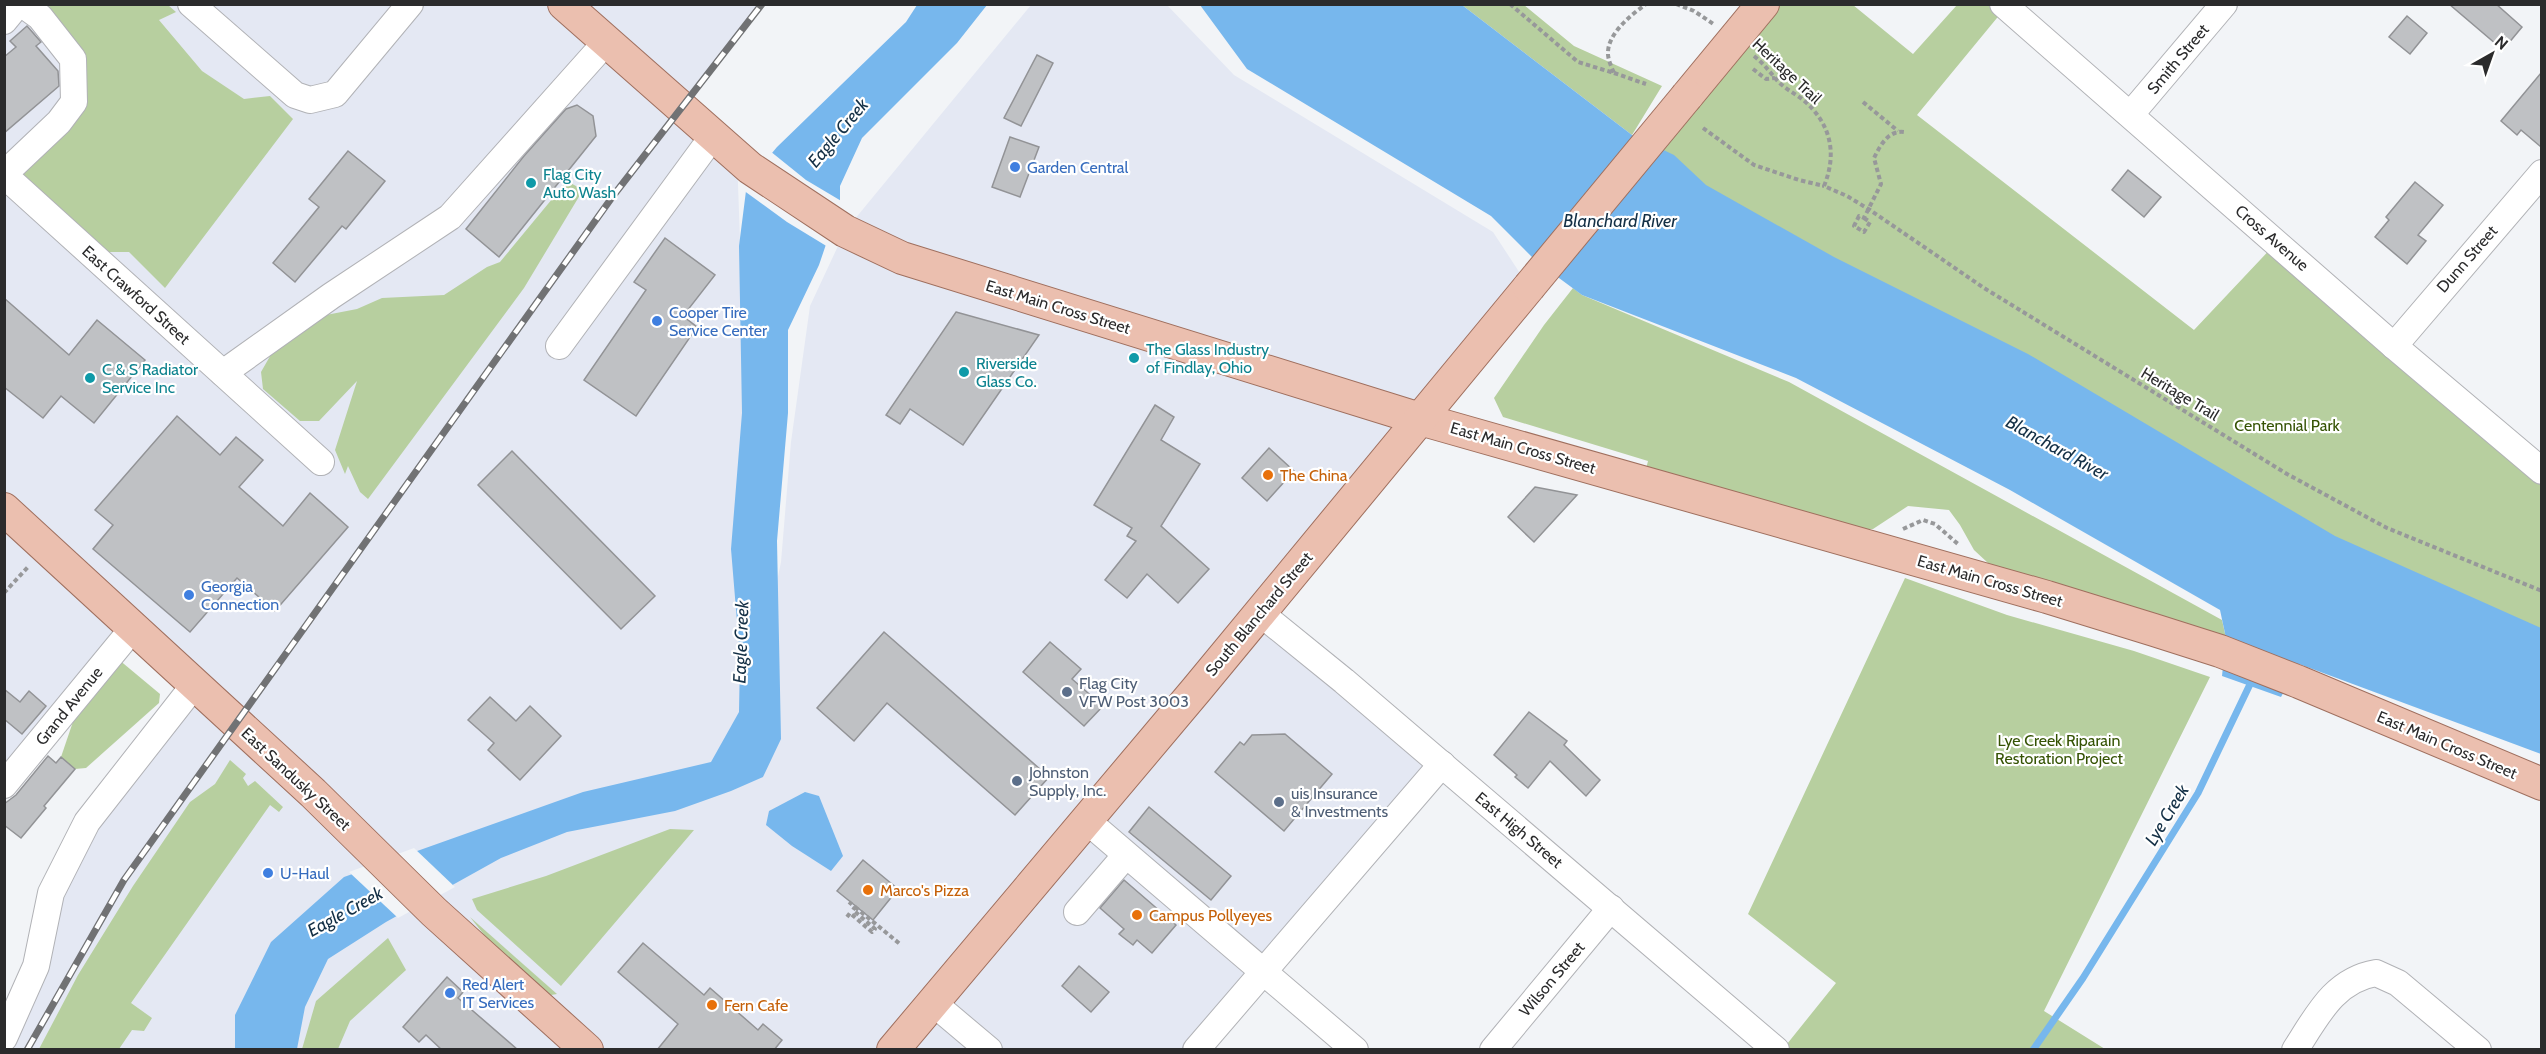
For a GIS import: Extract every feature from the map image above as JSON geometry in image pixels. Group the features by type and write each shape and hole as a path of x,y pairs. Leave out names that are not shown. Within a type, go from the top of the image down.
{"main road":[{"name":"East Main Cross Street","path":"564,4 750,168 845,231 902,258 1420,420 2047,597 2220,651 2541,784"},
{"name":"South Blanchard Street","path":"893,1050 1260,613 1763,4"},
{"name":"East Sandusky Street","path":"4,509 313,793 434,912 587,1050"}],"street":[{"path":"191,4 295,95 310,100 335,94 410,4"},
{"name":"Smith Street","path":"2131,114 2224,4"},
{"name":"Cross Avenue","path":"2006,5 2394,346 2538,460"},
{"path":"4,21 26,6 40,17 73,59 74,102 59,122 4,175"},
{"path":"223,373 331,296 450,217 607,41"},
{"path":"559,346 713,136"},
{"name":"Dunn Street","path":"2394,346 2541,173"},
{"name":"East Crawford Street","path":"4,175 321,462"},
{"name":"East High Street","path":"1260,613 1442,764 1776,1050"},
{"name":"Grand Avenue","path":"4,785 134,627"},
{"path":"4,1038 36,966 51,893 87,822 195,684"},
{"path":"1196,1050 1442,764"},
{"path":"1086,820 1355,1050"},
{"path":"1077,912 1126,855"},
{"name":"Wilson Street","path":"1493,1050 1611,908"},
{"path":"2295,1050 2319,1013 2339,989 2350,980 2376,973 2397,983 2478,1050"},
{"path":"932,1002 989,1050"}],"path":[{"path":"1510,4 1578,62 1646,84"},
{"path":"1614,73 1607,55 1610,42 1623,23 1646,4"},
{"name":"Heritage Trail","path":"1676,4 1694,11 1734,39 1773,72 1775,78 1804,101 1821,119 1831,140 1832,158 1824,186"},
{"path":"1753,69 1766,79 1775,78"},
{"path":"1863,102 1901,131 1883,141 1874,158 1881,184 1864,218"},
{"name":"Heritage Trail","path":"1703,128 1733,152 1754,165 1824,186 1847,196 1984,288 2287,474 2387,528 2541,591"},
{"path":"4,593 28,567"},
{"path":"849,902 900,944"},
{"path":"847,917 850,913 872,932 875,929 853,910 855,908"}],"shaded area":[{"path":"5,5 762,5 681,107 737,157 756,682 781,562 791,442 810,306 845,231 1031,5 1167,5 1234,75 1493,232 1529,287 1260,613 1442,764 1196,1049 5,1049 51,893 195,684 134,627 5,781"}],"green space":[{"path":"51,5 168,5 176,12 159,20 202,71 244,99 270,96 293,119 165,288 129,252 101,252 14,174 82,105 47,8"},
{"path":"1462,5 1524,5 1574,46 1662,86 1632,135"},
{"name":"Centennial Park","path":"1763,5 1853,5 1913,54 1957,5 2003,5 2006,7 1917,115 2194,330 2277,242 2541,471 2541,673 1613,186"},
{"path":"567,181 583,190 524,288 368,499 360,492 348,466 345,474 335,450 357,381 319,421 300,421 263,389 261,372 273,351 326,315 357,309 382,298 444,295 487,267 500,262"},
{"path":"1573,288 1582,295 1789,382 2222,620 2226,638 2038,582 1988,563 1974,550 1949,510 1908,506 1873,529 1852,529 1646,469 1648,461 1503,417 1494,398 1544,325"},
{"name":"Lye Creek Riparain Restoration Project","path":"1905,578 2007,615 2134,651 2210,677 2044,1011 2105,1049 1783,1049 1836,983 1748,914"},
{"path":"118,659 160,694 159,703 86,768 75,769 61,757 78,707"},
{"path":"230,760 246,774 243,778 248,786 255,781 283,807 279,812 270,805 131,1003 152,1018 144,1031 132,1030 119,1049 39,1049 78,975 133,886 190,802 215,784"},
{"path":"670,829 694,830 561,986 477,910 472,899 546,876"},
{"path":"470,917 557,994 551,995 489,941"},
{"path":"388,938 406,970 350,1021 338,1049 302,1049 316,1001"}],"water":[{"name":"Eagle Creek","path":"917,5 987,5 957,43 862,138 840,186 840,203 819,265 788,330 788,413 777,541 781,739 763,777 675,811 567,832 501,858 386,922 328,959 305,1007 297,1049 235,1050 235,1015 271,942 344,877 583,792 711,762 739,712 740,658 731,549 742,413 739,246 747,183 777,147 906,22"},
{"name":"Blanchard River","path":"1200,5 1462,5 1632,135 1674,155 1706,185 1834,257 2028,354 2335,536 2541,628 2541,754 2299,664 2281,697 2222,676 2226,638 2220,610 2010,490 1796,378 1582,295 1536,261 1491,216 1247,69"},
{"path":"805,792 819,796 843,856 831,871 792,846 766,825 769,811"}],"pier":[{"path":"770,151 806,180 843,202 828,247 787,222 743,190 744,181"},
{"path":"414,848 455,887 398,918 349,872"}],"building":[{"path":"2449,4 2496,4 2522,27 2503,50"},
{"path":"2407,16 2427,33 2410,54 2389,37"},
{"path":"27,26 41,42 36,46 58,71 59,86 4,133 4,57 16,47 10,41"},
{"path":"1037,55 1053,63 1021,126 1004,118"},
{"path":"2541,73 2541,147 2521,130 2517,135 2501,121"},
{"name":"Flag City Auto Wash","path":"577,105 593,116 596,136 499,257 466,229 524,156 566,109"},
{"name":"Garden Central","path":"1010,137 1039,147 1020,197 992,187"},
{"path":"348,151 385,181 346,229 342,226 295,282 273,263 319,207 309,199"},
{"path":"2128,170 2161,197 2144,217 2112,190"},
{"path":"2415,182 2443,205 2418,235 2426,241 2407,264 2375,237 2389,220 2386,217"},
{"name":"Cooper Tire Service Center","path":"665,238 715,275 683,316 697,327 636,416 584,380 646,290 634,282"},
{"path":"4,298 69,355 97,320 145,360 94,423 61,396 43,418 4,387"},
{"name":"Riverside Glass Co.","path":"956,312 1039,335 963,445 910,409 900,424 886,415"},
{"path":"1155,405 1174,417 1161,440 1200,464 1161,526 1209,569 1178,603 1147,574 1127,598 1105,580 1136,541 1127,536 1132,528 1094,505"},
{"path":"177,416 220,455 236,437 263,460 239,487 283,526 310,493 348,527 275,611 237,578 190,632 93,549 113,525 95,510"},
{"name":"The China","path":"1269,448 1294,471 1267,501 1242,478"},
{"path":"512,451 655,596 621,629 478,485"},
{"path":"1535,487 1577,495 1534,542 1508,517"},
{"path":"884,632 1049,777 1015,815 887,703 854,741 817,708"},
{"name":"Flag City VFW Post 3003","path":"1050,642 1081,669 1072,679 1103,706 1084,726 1023,672"},
{"path":"4,689 20,702 29,691 46,706 22,734 4,719"},
{"path":"490,697 516,721 530,706 561,736 520,780 488,750 494,743 468,720"},
{"path":"1529,712 1567,741 1564,745 1600,780 1586,796 1550,761 1528,788 1494,755"},
{"name":"uis Insurance & Investments","path":"1285,734 1332,774 1284,831 1215,772 1240,742 1244,745 1252,735"},
{"path":"48,756 56,763 61,757 75,769 21,838 4,825 4,804 16,795"},
{"path":"1149,807 1231,876 1211,900 1129,832"},
{"name":"Marco's Pizza","path":"863,860 898,889 873,920 837,891"},
{"name":"Campus Pollyeyes","path":"1124,880 1176,925 1152,953 1137,940 1133,945 1119,934 1124,929 1100,908"},
{"path":"643,943 704,995 710,988 758,1030 763,1024 782,1040 774,1050 657,1050 678,1024 618,972"},
{"path":"1079,966 1109,992 1091,1012 1062,986"},
{"path":"447,977 463,992 458,998 518,1050 442,1050 426,1035 419,1042 403,1027"}],"waterway":[{"name":"Lye Creek","path":"2033,1050 2083,978 2198,793 2253,678"}],"railway":[{"path":"27,1050 124,880 613,196 762,4"}],"place":[{"name":"Garden Central","path":"1015,167"},
{"name":"Flag City Auto Wash","path":"531,183"},
{"name":"Cooper Tire Service Center","path":"657,321"},
{"name":"The Glass Industry of Findlay, Ohio","path":"1134,358"},
{"name":"Riverside Glass Co.","path":"964,372"},
{"name":"C & S Radiator Service Inc","path":"90,378"},
{"name":"The China","path":"1268,475"},
{"name":"Georgia Connection","path":"189,595"},
{"name":"Flag City VFW Post 3003","path":"1067,692"},
{"name":"Johnston Supply, Inc.","path":"1017,781"},
{"name":"uis Insurance & Investments","path":"1279,802"},
{"name":"U-Haul","path":"268,873"},
{"name":"Marco's Pizza","path":"868,890"},
{"name":"Campus Pollyeyes","path":"1137,915"},
{"name":"Red Alert IT Services","path":"450,993"},
{"name":"Fern Cafe","path":"712,1005"}]}
